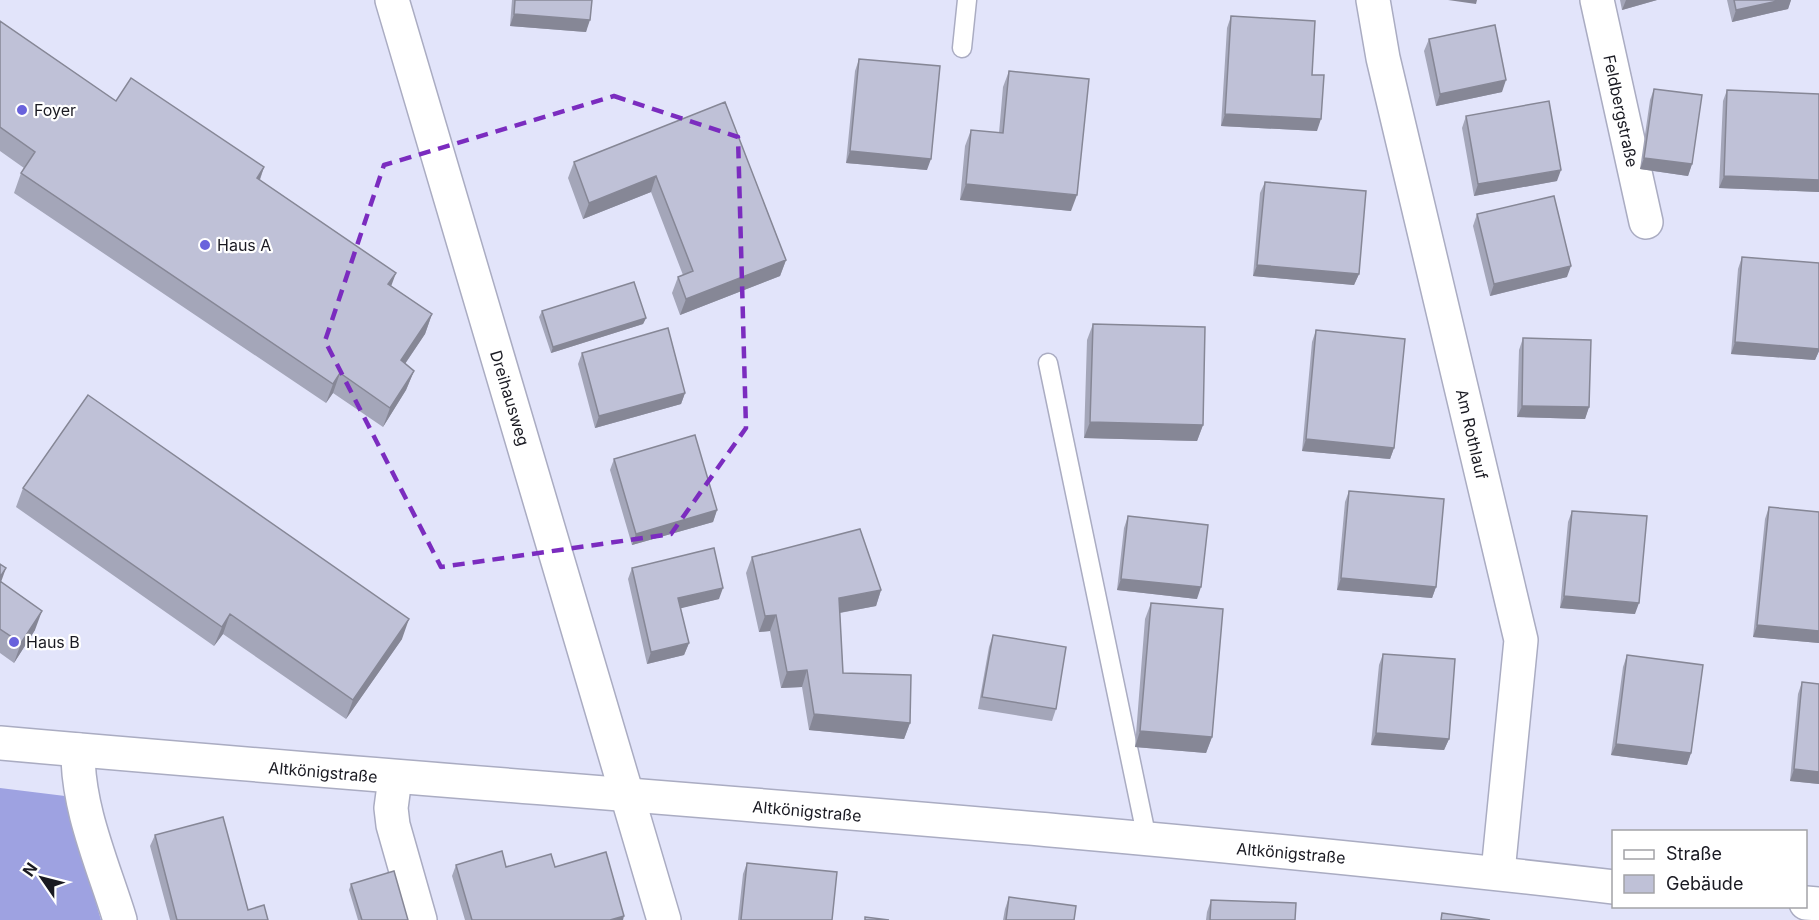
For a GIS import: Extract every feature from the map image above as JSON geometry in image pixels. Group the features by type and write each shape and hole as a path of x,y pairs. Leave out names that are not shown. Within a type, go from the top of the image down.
{"street":[{"name":"Dreihausweg","path":"392,0 664,920"},
{"name":"Am Rothlauf","path":"1373,0 1383,58 1521,640 1498,872"},
{"name":"Feldbergstraße","path":"1597,0 1646,222"},
{"name":"Altkönigstraße","path":"0,743 395,778 1147,839 1498,872 1612,887"},
{"path":"78,750 80,785 84,805 120,920"},
{"path":"395,778 393,825 420,920"}],"lane":[{"path":"962,48 967,0"},
{"path":"1048,363 1147,839"}],"highlighted area":[{"path":"614,96 738,137 746,428 671,534 441,567 325,341 384,165"}],"shaded area":[{"path":"0,788 65,796 101,920 0,920"}],"building":[{"path":"515,0 592,0 590,20 514,14"},
{"path":"1734,0 1782,0 1736,10"},
{"path":"1231,16 1315,21 1312,75 1324,75 1321,119 1225,114"},
{"name":"Haus A","path":"0,21 116,101 131,78 264,167 257,178 396,273 388,284 432,314 401,360 414,371 390,408 340,373 333,384 21,173 35,152 0,127"},
{"path":"1495,25 1506,80 1440,94 1429,39"},
{"path":"859,59 940,66 931,159 850,151"},
{"path":"1009,71 1089,79 1077,195 966,184 971,130 1003,133"},
{"path":"1654,89 1702,95 1692,164 1644,158"},
{"path":"1727,90 1819,94 1819,180 1724,176"},
{"path":"1549,101 1561,170 1478,184 1466,116"},
{"path":"725,102 786,260 686,299 678,277 693,271 656,176 589,203 574,162"},
{"path":"1265,182 1366,191 1359,274 1257,265"},
{"path":"1554,196 1571,266 1494,284 1477,214"},
{"path":"1742,257 1819,263 1819,349 1735,342"},
{"path":"634,282 646,318 553,347 542,311"},
{"path":"1093,324 1205,327 1203,425 1090,422"},
{"path":"668,328 685,393 599,416 582,353"},
{"path":"1316,330 1405,339 1394,448 1306,439"},
{"path":"1523,338 1591,340 1589,407 1522,406"},
{"path":"88,395 409,619 353,700 230,614 222,627 23,488"},
{"path":"695,435 717,510 636,534 614,459"},
{"path":"1349,491 1444,499 1436,587 1341,578"},
{"path":"1769,507 1819,512 1819,631 1757,625"},
{"path":"1572,511 1647,516 1639,603 1564,596"},
{"path":"1128,516 1208,525 1201,587 1121,579"},
{"path":"860,529 881,590 839,598 843,673 911,675 910,723 814,714 807,670 787,672 776,615 765,616 752,557"},
{"path":"714,548 723,588 678,598 689,643 651,652 632,568"},
{"path":"0,564 6,568 0,577"},
{"path":"0,581 42,611 21,643 0,629"},
{"path":"1151,603 1223,609 1212,737 1140,731"},
{"path":"993,635 1066,647 1056,709 982,697"},
{"path":"1383,654 1455,659 1449,739 1376,733"},
{"path":"1627,655 1703,665 1691,753 1616,744"},
{"path":"1802,682 1819,684 1819,772 1794,769"},
{"path":"223,817 248,910 264,905 268,920 177,920 155,835"},
{"path":"502,851 506,867 551,854 555,867 606,852 624,916 610,920 472,920 456,865"},
{"path":"747,863 837,872 832,920 741,920"},
{"path":"394,871 408,920 362,920 351,884"},
{"path":"1009,897 1076,906 1074,920 1006,920"},
{"path":"1211,900 1296,903 1295,920 1210,920"},
{"path":"1442,913 1490,920 1441,920"},
{"path":"865,917 889,920 865,920"}],"place":[{"name":"Foyer","path":"22,110"},
{"name":"Haus A","path":"205,245"},
{"name":"Haus B","path":"14,642"}]}
